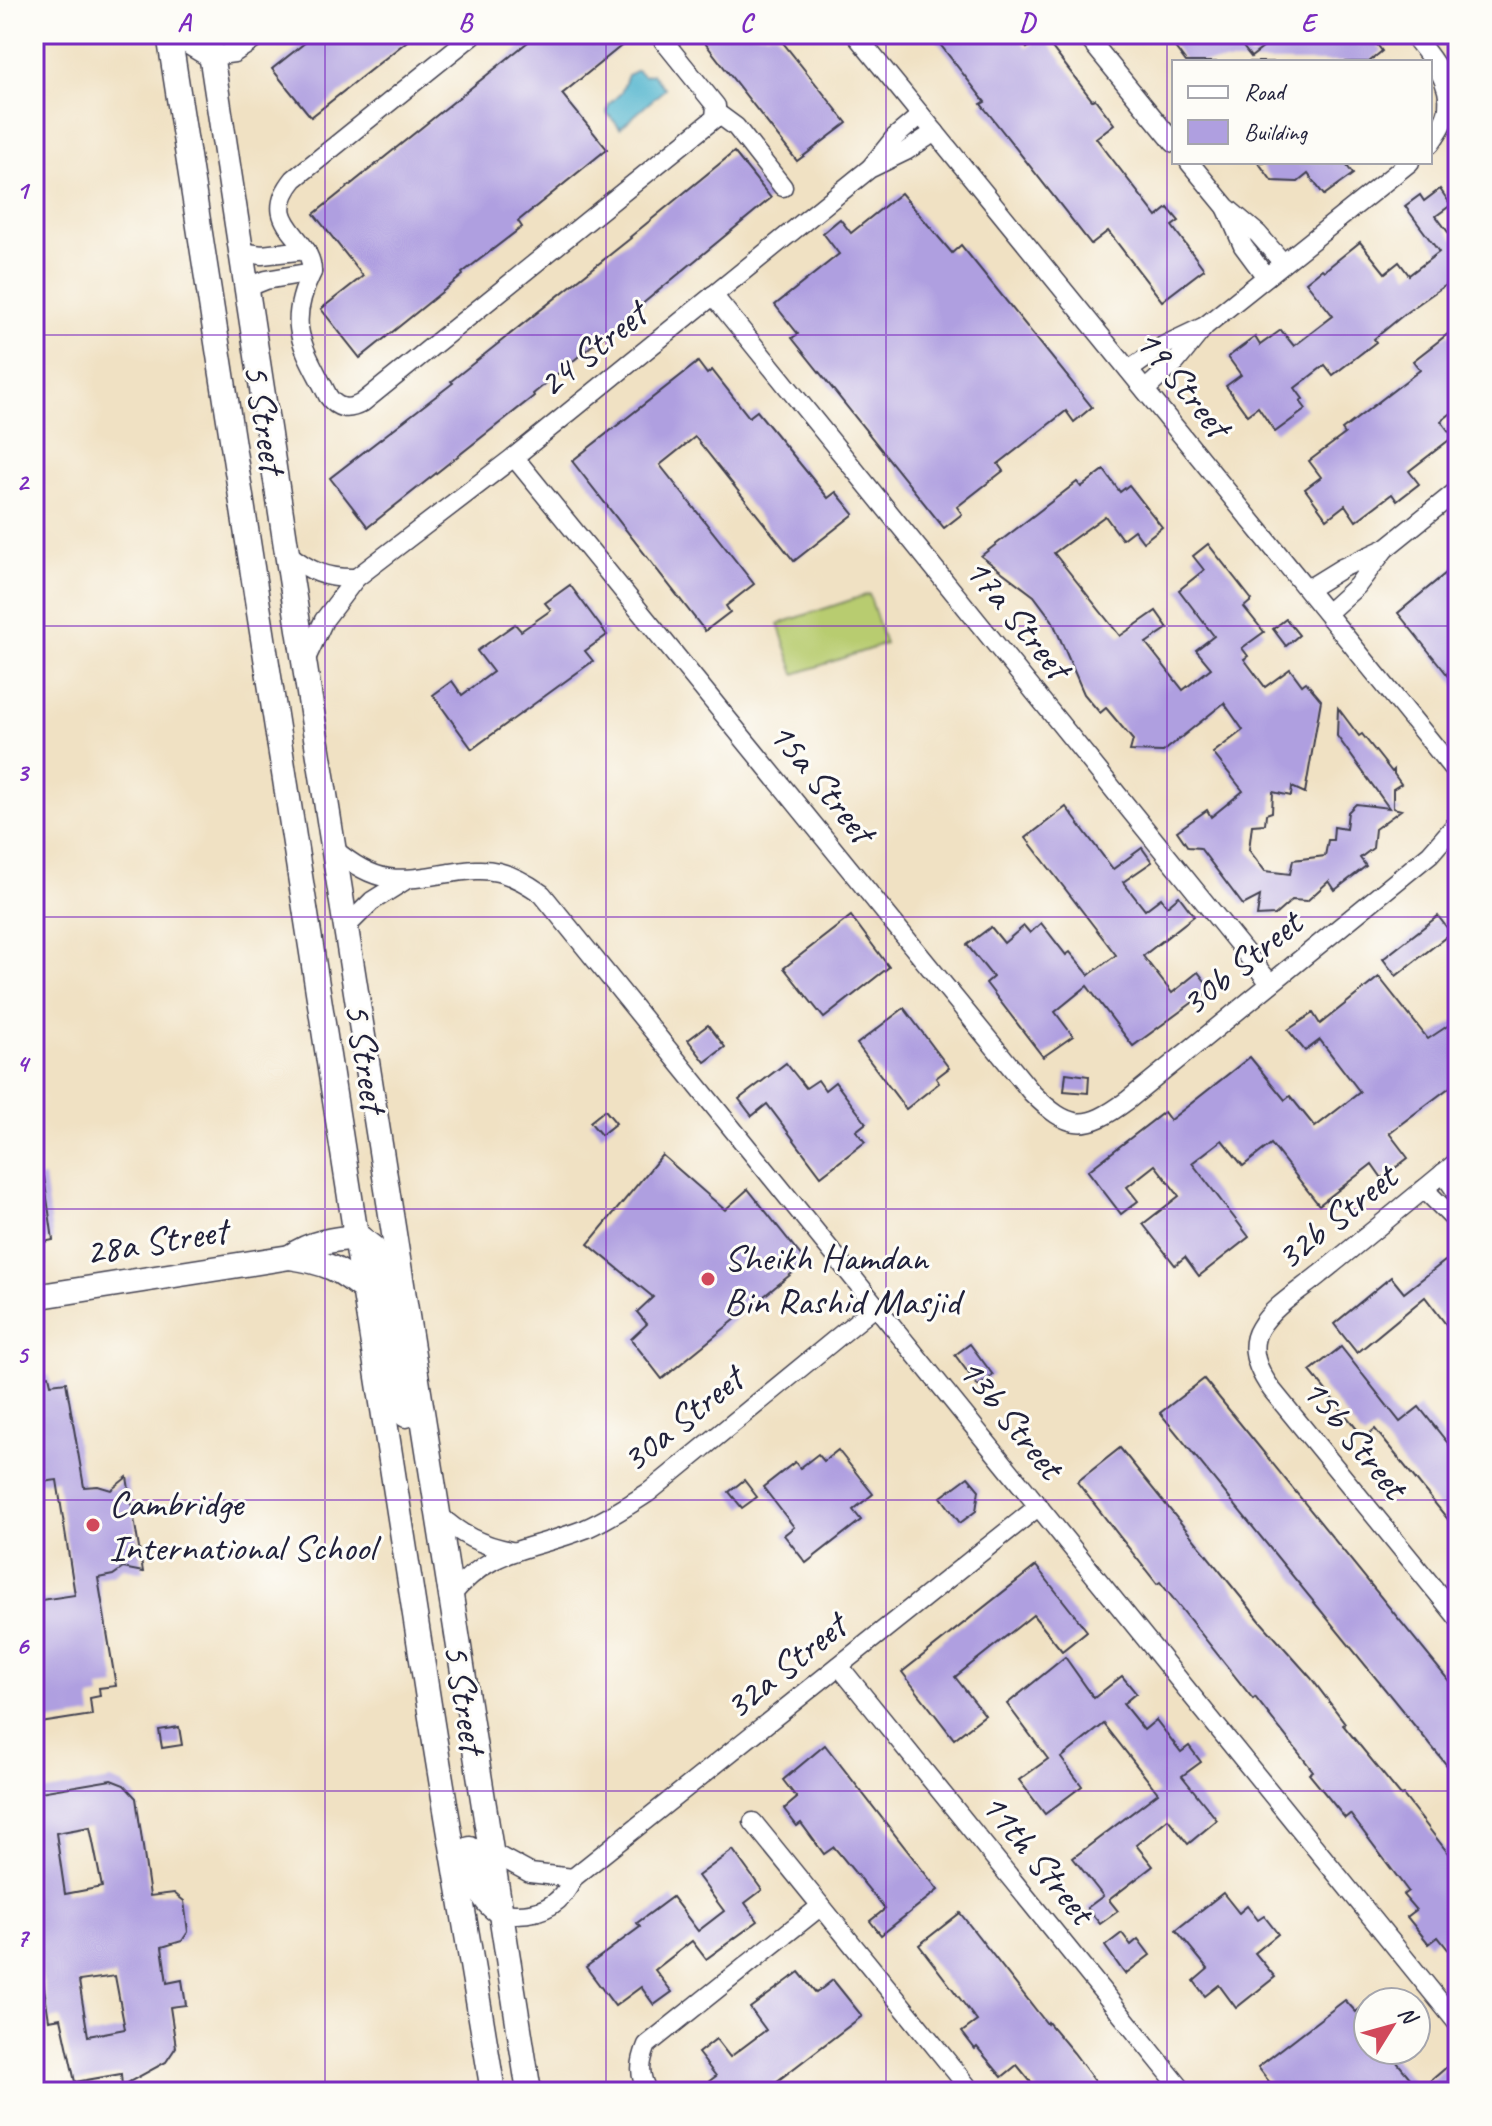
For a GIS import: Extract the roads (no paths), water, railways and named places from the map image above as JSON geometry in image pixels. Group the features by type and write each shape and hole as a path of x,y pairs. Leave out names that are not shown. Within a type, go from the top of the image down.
{"street":[{"name":"5 Street","path":"169,34 292,834 368,1293 426,1683 493,2092"},
{"path":"187,34 192,44 210,45 234,53 263,34"},
{"path":"474,34 294,179 285,190 281,204 283,218 289,231 310,256 312,272 300,303 298,333 334,404 343,409 353,408 712,122 717,113 716,106 658,34"},
{"name":"19 Street","path":"855,34 1458,775"},
{"path":"1085,34 1172,141"},
{"path":"1412,34 1436,65 1445,85 1448,109 1432,141"},
{"name":"5 Street","path":"210,45 345,928 529,2092"},
{"path":"717,113 736,127 783,187"},
{"path":"869,169 895,137 921,115"},
{"path":"869,169 935,132"},
{"path":"1191,164 1226,207 1258,234 1283,263"},
{"path":"1145,390 1176,362 1205,326 1407,164"},
{"name":"24 Street","path":"304,663 324,620 356,578 514,457 869,169"},
{"path":"1226,207 1243,246 1266,277"},
{"path":"241,252 262,255 306,250"},
{"path":"246,288 266,280 312,272"},
{"name":"17a Street","path":"713,295 1270,983"},
{"path":"1129,370 1163,346 1205,326"},
{"name":"15a Street","path":"514,457 1032,1093 1053,1114 1071,1122 1094,1122"},
{"path":"1308,589 1342,568 1386,548 1454,502"},
{"path":"1327,613 1357,586 1386,548"},
{"path":"287,553 322,576 356,578"},
{"path":"1430,854 1458,822"},
{"path":"1430,854 1458,840"},
{"name":"13b Street","path":"334,849 366,872 404,881"},
{"name":"30b Street","path":"1094,1122 1128,1100 1430,854"},
{"name":"13b Street","path":"345,928 372,901 404,881 470,870 496,871 521,879 542,894 1458,2024"},
{"path":"1451,1167 1458,1194"},
{"name":"32b Street","path":"1260,1328 1287,1301 1451,1167"},
{"path":"1424,1189 1458,1223"},
{"name":"28a Street","path":"34,1297 290,1257 319,1243 359,1237"},
{"path":"359,1237 378,1256 409,1435 417,1453 431,1467"},
{"name":"28a Street","path":"290,1257 317,1261 345,1273 368,1293"},
{"name":"30a Street","path":"450,1597 464,1579 480,1566 511,1551 552,1541 586,1528 619,1512 649,1492 876,1306"},
{"name":"15b Street","path":"1260,1328 1255,1343 1255,1360 1262,1376 1458,1618"},
{"name":"32a Street","path":"502,1913 535,1913 551,1907 561,1899 573,1878 1039,1506"},
{"name":"30a Street","path":"438,1514 454,1530 473,1541 511,1551"},
{"name":"11th Street","path":"839,1666 1184,2092"},
{"path":"426,1683 438,1697 446,1714 476,1882 484,1896 502,1913"},
{"path":"753,1822 972,2092"},
{"path":"493,1853 530,1873 573,1878"},
{"path":"648,2092 640,2074 641,2059 647,2045 821,1906"}],"water":[{"path":"637,70 644,76 652,74 665,89 620,128 607,113 609,104 621,93 628,75"}],"place":[{"name":"Sheikh Hamdan Bin Rashid Masjid","path":"708,1279"},
{"name":"Cambridge International School","path":"93,1525"}]}
